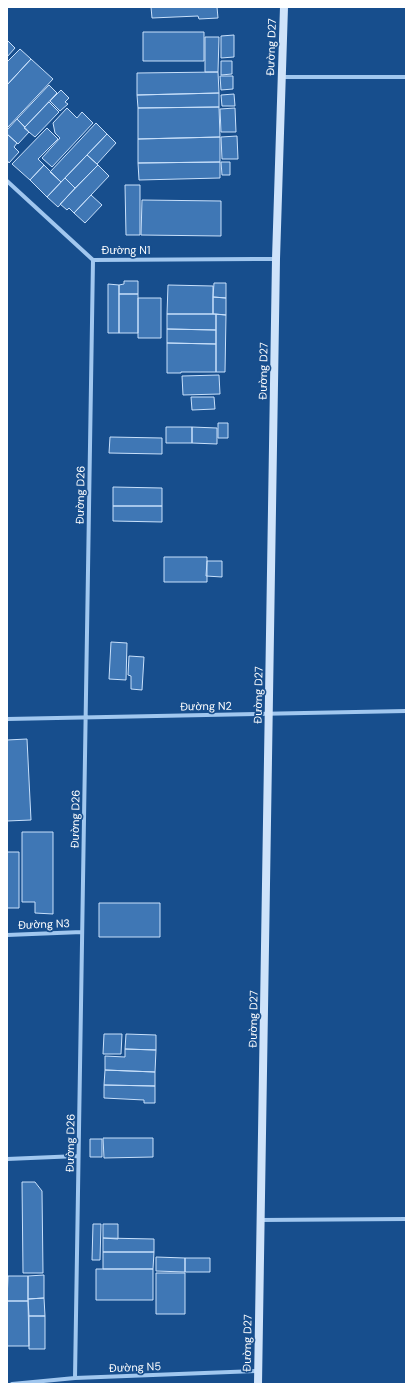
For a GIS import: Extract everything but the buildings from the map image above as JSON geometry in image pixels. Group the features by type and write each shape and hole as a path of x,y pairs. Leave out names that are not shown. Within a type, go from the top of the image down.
{"street":[{"name":"Đường D27","path":"258,1384 276,259 284,7"},
{"path":"282,77 406,77"},
{"name":"Đường N1","path":"7,180 93,260 276,259"},
{"name":"Đường D26","path":"75,1378 93,260"},
{"name":"Đường N2","path":"7,719 406,711"},
{"name":"Đường N3","path":"7,935 82,932"},
{"path":"7,1158 78,1156"},
{"path":"260,1220 406,1220"},
{"name":"Đường N5","path":"12,1384 75,1378 258,1371"}]}
